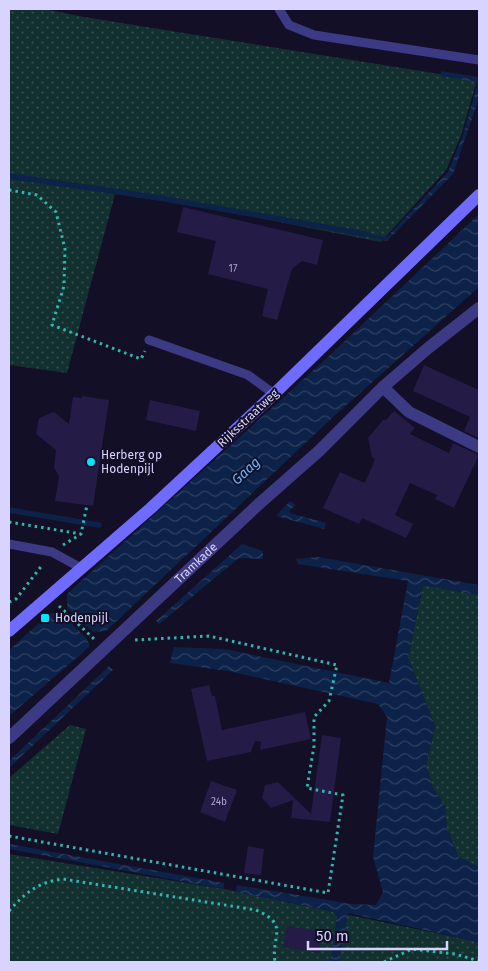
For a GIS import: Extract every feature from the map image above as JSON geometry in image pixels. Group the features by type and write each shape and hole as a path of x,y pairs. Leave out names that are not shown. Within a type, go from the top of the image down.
{"main road":[{"name":"Rijksstraatweg","path":"9,630 81,568 274,394 479,195"}],"street":[{"name":"Tramkade","path":"9,738 102,644 319,451 383,387 426,349 479,308"},
{"path":"383,387 409,412 479,447"}],"lane":[{"path":"279,9 289,25 314,35 479,60"},
{"path":"149,340 248,375 274,394"},
{"path":"9,544 52,552 81,568"}],"path":[{"path":"9,190 37,195 56,212 65,249 64,286 52,325 142,359 149,340"},
{"path":"84,528 87,505"},
{"path":"9,522 81,534"},
{"path":"9,836 328,894 344,795 307,788 314,746 314,717 330,701 337,664 209,636 134,640 102,644 57,603"},
{"path":"9,911 22,897 45,881 63,879 256,910 271,916 276,927 275,962"},
{"path":"384,962 412,949 455,954 479,961"}],"green space":[{"path":"9,9 45,9 84,17 477,80 461,136 446,170 381,242 209,208 115,194 67,373 9,365"},
{"path":"423,585 479,595 479,867 458,857 446,825 445,807 432,786 426,765 435,726 408,658"},
{"path":"70,725 86,729 58,834 9,825 9,778"},
{"path":"9,854 224,889 479,942 479,962 9,962"}],"water":[{"path":"441,71 479,77 478,101 453,174 387,241 363,236 364,232 387,237 448,172 463,135 478,82 441,76"},
{"name":"Gaag","path":"479,214 479,287 332,418 88,648 9,716 9,650 47,616 69,592 330,355"},
{"path":"290,501 296,505 290,510 290,513 326,523 324,529 276,516"},
{"path":"242,544 263,551 263,559 239,558 159,624 156,621"},
{"path":"318,557 479,585 479,595 423,585 408,658 435,726 426,765 432,786 445,807 446,825 458,857 479,867 479,942 348,913 339,962 330,962 337,917 332,911 236,892 237,885 352,904 376,905 383,892 373,857 387,717 378,704 228,671 170,663 174,647 224,649 389,683 408,581 298,564 296,559"},
{"path":"109,666 113,670 9,768 9,761"},
{"path":"9,844 224,883 224,889 9,849"}],"pier":[{"path":"67,592 67,608 93,632 107,631 90,647 87,639 61,613 47,613"}],"building":[{"path":"183,207 323,240 317,265 302,261 292,269 277,320 262,316 268,289 208,274 216,241 177,232"},
{"path":"424,365 479,390 479,438 464,431 470,417 413,391"},
{"path":"82,396 109,400 93,506 55,501 59,476 54,468 56,450 36,434 39,418 54,412 69,424 73,397 82,398"},
{"path":"150,400 200,411 196,431 146,420"},
{"path":"394,411 415,428 410,434 449,453 453,443 479,455 454,508 435,499 437,495 410,483 395,515 413,524 406,538 362,518 359,524 323,508 340,472 365,483 375,459 372,457 368,438 383,420 386,420"},
{"path":"209,685 212,696 215,696 222,730 305,712 311,739 260,750 261,742 255,741 251,752 207,761 191,689"},
{"path":"322,735 341,738 330,822 291,818 293,800 271,808 262,798 265,785 278,782 311,814"},
{"path":"211,781 237,790 225,822 200,812"},
{"path":"248,846 264,849 261,875 244,873"},
{"path":"287,926 322,932 319,953 283,947"}],"waterway":[{"path":"9,176 154,197 364,234"},
{"path":"9,510 99,525"}],"place":[{"name":"Herberg op Hodenpijl","path":"91,462"},
{"name":"Hodenpijl","path":"45,618"}]}
